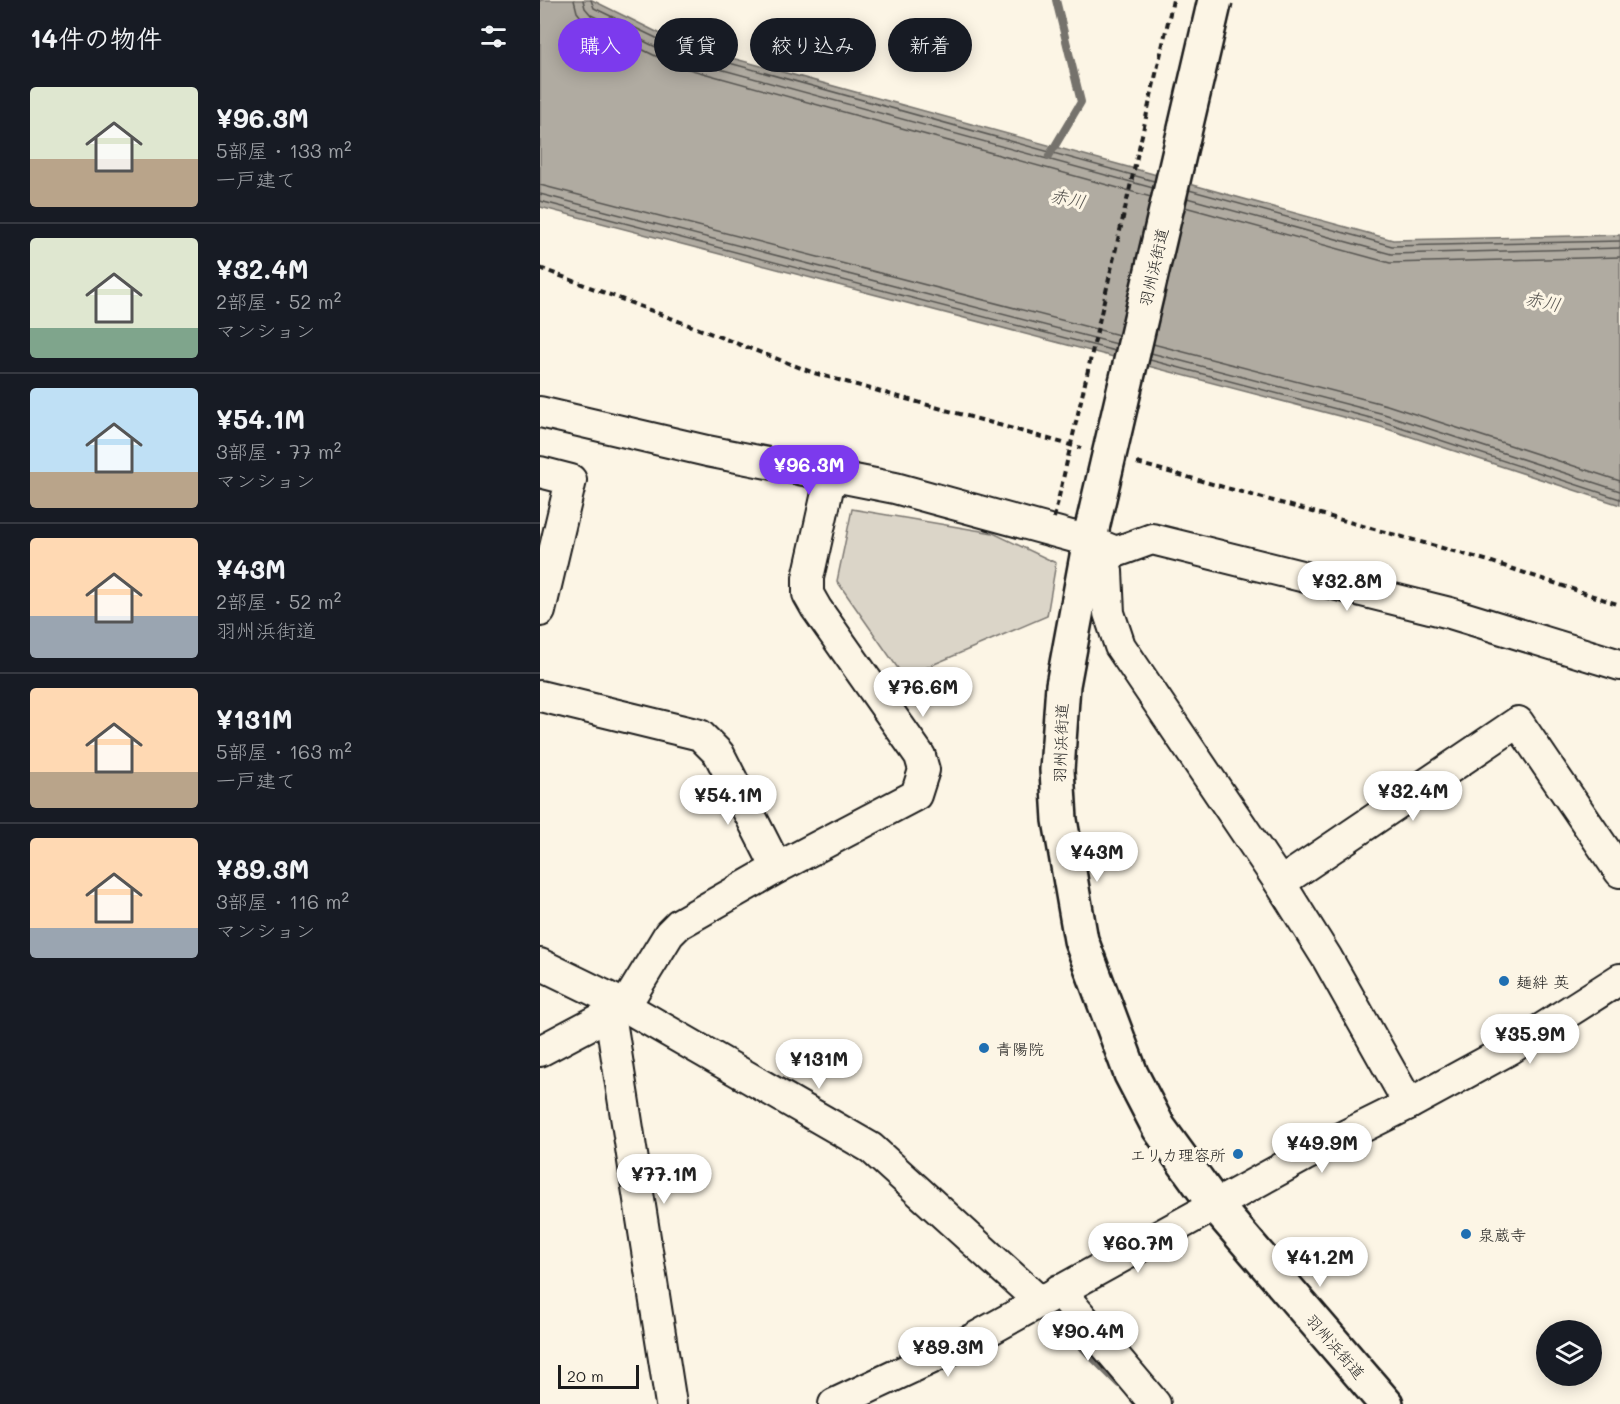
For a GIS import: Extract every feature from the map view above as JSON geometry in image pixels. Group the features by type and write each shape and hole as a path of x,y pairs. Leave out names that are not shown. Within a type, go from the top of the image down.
{"main road":[{"name":"羽州浜街道","path":"1215,0 1091,533 1063,685 1057,770 1060,820 1081,940 1131,1074 1159,1128 1215,1205 1386,1404"}],"street":[{"path":"540,412 707,451 895,488 1091,533 1116,552 1152,539 1450,613 1620,665"},
{"path":"540,472 571,480 540,611"},
{"path":"540,1051 618,1010 669,934 679,924 777,868 916,795 924,770 920,756 825,622 808,594 808,578 831,475"},
{"path":"1091,533 1107,571 1109,613 1120,646 1328,958 1409,1104"},
{"path":"540,696 700,735 718,754 777,868"},
{"path":"1280,883 1518,722 1620,872"},
{"path":"540,964 618,1010 871,1148 1049,1295 1155,1404"},
{"path":"834,1404 973,1339 1215,1205 1409,1104 1510,1049 1620,979"},
{"path":"618,1010 671,1404"}],"path":[{"path":"1054,518 1173,0"},
{"path":"540,268 814,373 1088,450"},
{"path":"1134,462 1489,561 1620,605"}],"shaded area":[{"path":"852,509 993,533 1056,563 1047,616 904,677 837,581"}],"water":[{"name":"赤川","path":"540,0 592,0 628,18 558,18 558,72 642,72 642,25 654,31 654,72 738,72 738,60 750,63 750,72 783,72 1393,240 1620,235 1620,505 1381,427 540,207"}],"waterway":[{"path":"1049,156 1081,102 1056,0"},
{"path":"1041,1306 1119,1384"}],"place":[{"name":"麺絆 英","path":"1504,981"},
{"name":"青陽院","path":"984,1048"},
{"name":"エリカ理容所","path":"1238,1154"},
{"name":"泉蔵寺","path":"1466,1234"}]}
